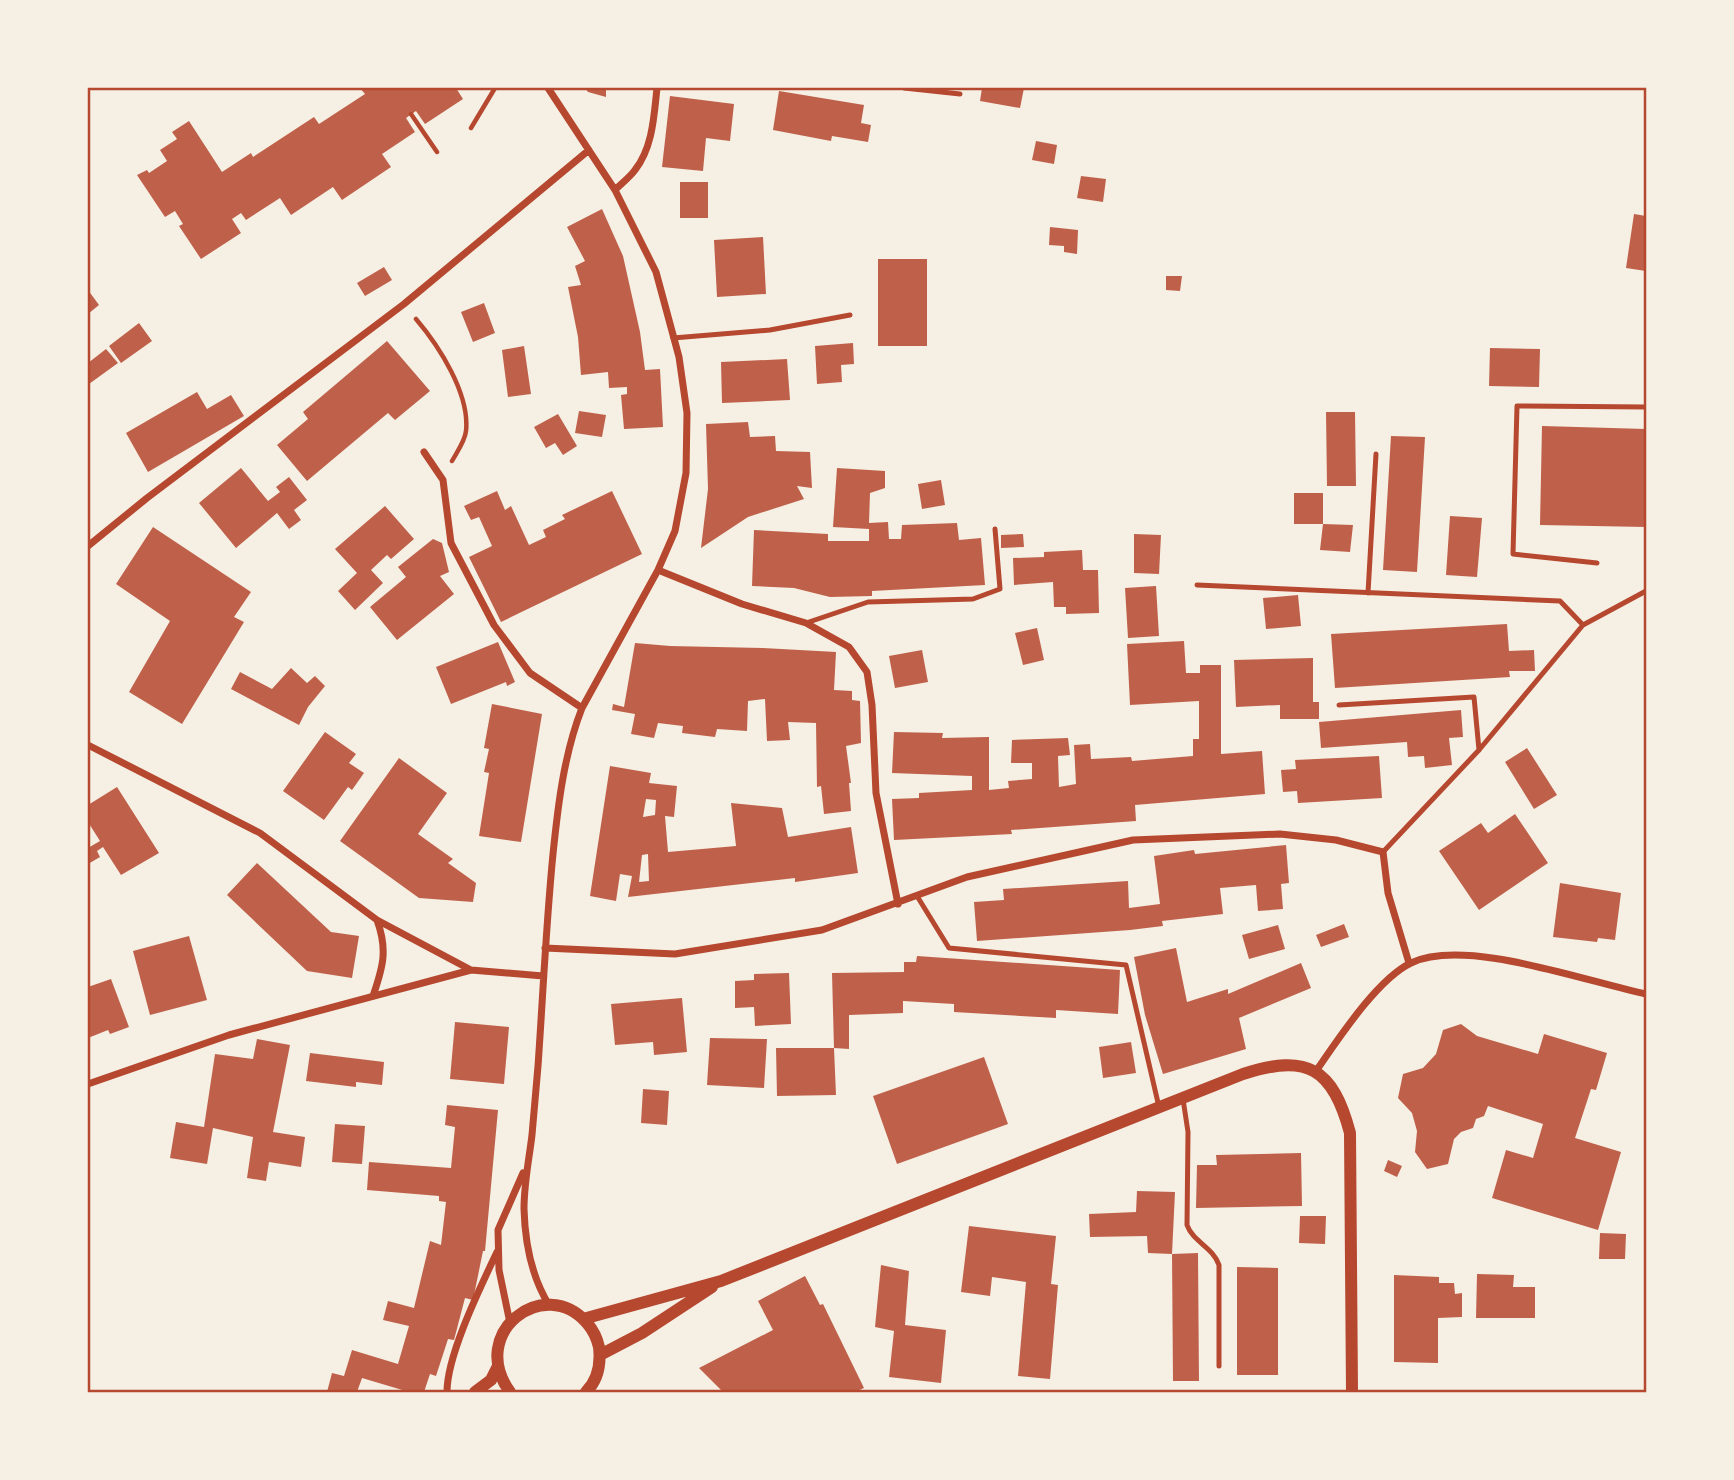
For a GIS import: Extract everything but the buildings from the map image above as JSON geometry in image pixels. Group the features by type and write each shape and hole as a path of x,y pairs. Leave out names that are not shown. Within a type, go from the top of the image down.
{"street":[{"path":"548,88 615,190 656,272 679,357 687,413 685,473 675,531 658,570 582,708 558,803 524,1209 529,1257 540,1289 550,1306"},
{"path":"615,190 636,170 647,147 653,126 657,88"},
{"path":"88,546 147,498 404,304 589,150"},
{"path":"424,452 443,480 451,542 494,625 530,673 582,708"},
{"path":"658,570 742,604 807,623 849,648 867,672 872,705 876,793 898,904"},
{"path":"88,745 260,833 376,920 471,970"},
{"path":"545,948 675,954 822,930 967,877 1133,840 1280,834 1336,840 1383,852 1388,893 1409,963"},
{"path":"373,996 384,964 383,938 376,920"},
{"path":"1316,1071 1345,1027 1394,975 1409,963 1434,955 1458,953 1510,961 1647,994"},
{"path":"88,1084 229,1035 471,970 543,976"},
{"path":"583,1319 721,1281 1263,1068 1284,1064 1316,1071 1336,1093 1350,1133 1352,1392"},
{"path":"510,1322 497,1251 498,1230 526,1165"},
{"path":"447,1392 447,1374 497,1251"},
{"path":"600,1355 642,1333 721,1281"},
{"path":"510,1392 502,1382 497,1368 501,1336 510,1322 521,1313 535,1307 550,1306 573,1312 583,1319 598,1342 600,1355 596,1379 589,1391"},
{"path":"475,1392 491,1380 497,1368"}],"lane":[{"path":"904,88 960,94"},
{"path":"673,338 770,330 850,315"},
{"path":"1597,563 1513,554 1517,406 1647,407"},
{"path":"1368,593 1376,454"},
{"path":"807,623 868,603 974,599 1000,589 995,529"},
{"path":"1197,585 1560,601 1583,625"},
{"path":"1383,852 1479,750 1583,625 1647,591"},
{"path":"1339,705 1474,697 1479,750"},
{"path":"917,896 949,948 1126,965 1160,1109"},
{"path":"1183,1099 1188,1132 1187,1225 1190,1233 1216,1257 1219,1265 1219,1366"}],"path":[{"path":"471,128 495,88"},
{"path":"411,114 437,152"},
{"path":"404,304 433,339 465,401 466,433 443,480"}]}
